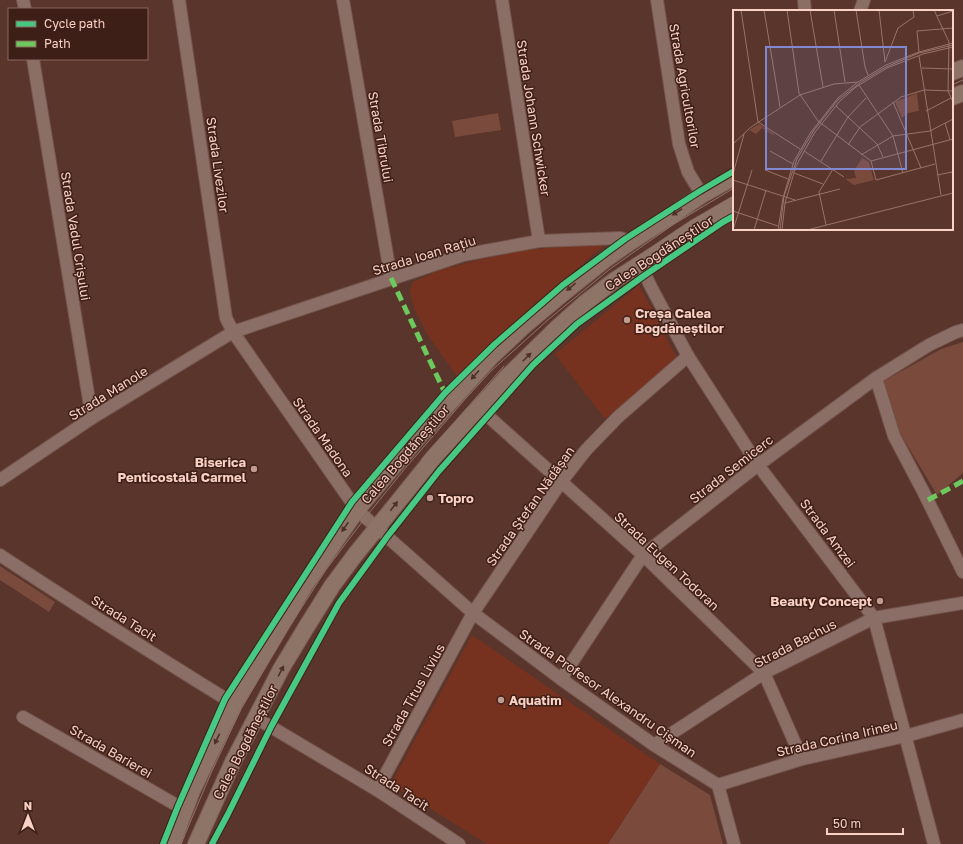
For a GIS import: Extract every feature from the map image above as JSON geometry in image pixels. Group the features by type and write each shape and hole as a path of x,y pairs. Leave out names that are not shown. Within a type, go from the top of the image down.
{"main road":[{"path":"953,72 963,68"},
{"path":"953,98 963,93"},
{"name":"Calea Bogdăneștilor","path":"172,844 192,791 234,704 305,585 357,510 416,440 491,357 525,325 606,259 702,195 733,178"},
{"name":"Calea Bogdăneștilor","path":"196,844 232,764 281,669 332,586 355,555 435,456 508,377 557,328 585,303 615,280 696,227 733,206"}],"street":[{"name":"Strada Livezilor","path":"179,0 226,318 233,332"},
{"name":"Strada Tibrului","path":"343,0 391,278"},
{"name":"Strada Johann Schwicker","path":"502,0 539,241"},
{"name":"Strada Agricultorilor","path":"657,0 679,144 688,172 702,195"},
{"path":"804,0 805,10"},
{"path":"860,10 864,0"},
{"name":"Strada Vadul Crișului","path":"33,60 92,418"},
{"name":"Strada Ioan Rațiu","path":"233,332 463,255 539,241 620,238 627,240 629,243"},
{"name":"Strada Amzei","path":"640,264 688,356 758,464 874,618 934,844"},
{"name":"Strada Semicerc","path":"561,679 643,556 758,464 876,378 929,345 963,330"},
{"name":"Strada Manole","path":"0,480 92,418 233,332"},
{"name":"Strada Madona","path":"233,332 357,510 473,613"},
{"name":"Strada Ștefan Nădășan","path":"473,613 560,482 586,450 618,417 688,356"},
{"path":"876,378 894,436 963,572"},
{"name":"Strada Eugen Todoran","path":"479,408 643,556 764,673 802,759"},
{"name":"Strada Tacit","path":"0,555 100,621 234,704"},
{"name":"Strada Bachus","path":"654,745 764,673 874,618 963,603"},
{"name":"Strada Profesor Alexandru Cișman","path":"473,613 561,679 654,745 718,785"},
{"name":"Strada Titus Livius","path":"377,790 473,613"},
{"name":"Strada Barierei","path":"23,717 185,810"},
{"name":"Strada Tacit","path":"256,718 377,790 459,844"},
{"name":"Strada Corina Irineu","path":"718,785 802,759 906,736 963,720"},
{"path":"718,785 734,844"}],"shaded area":[{"path":"498,113 501,130 455,137 452,121"},
{"path":"605,245 522,315 457,376 427,334 414,308 410,291 413,282 440,270 525,250"},
{"name":"Creșa Calea Bogdăneștilor","path":"639,285 677,358 605,419 555,354"},
{"path":"963,342 963,473 937,495 900,433 884,381 941,349"},
{"path":"0,566 55,602 49,612 0,580"},
{"name":"Aquatim","path":"472,635 660,764 608,844 487,844 391,784"},
{"path":"660,764 710,795 723,844 608,844"}],"tram line":[{"path":"953,85 963,80"},
{"path":"181,844 211,773 241,709 288,629 325,571 407,466 492,370 549,319 610,269 674,224 733,189"},
{"path":"614,273 679,229 733,197"},
{"path":"422,459 504,366"}],"marked path":[{"path":"391,278 445,393"},
{"path":"928,500 963,481"}],"cycle path":[{"path":"163,844 225,699 352,502 445,393 495,344 563,285 625,239 733,172"},
{"path":"212,844 271,727 339,603 387,537 439,471 533,365 577,324 645,275 733,217"}],"place":[{"name":"Creșa Calea Bogdăneștilor","path":"627,320"},
{"name":"Biserica Penticostală Carmel","path":"254,469"},
{"name":"Topro","path":"430,498"},
{"name":"Beauty Concept","path":"880,601"},
{"name":"Aquatim","path":"501,700"}]}
